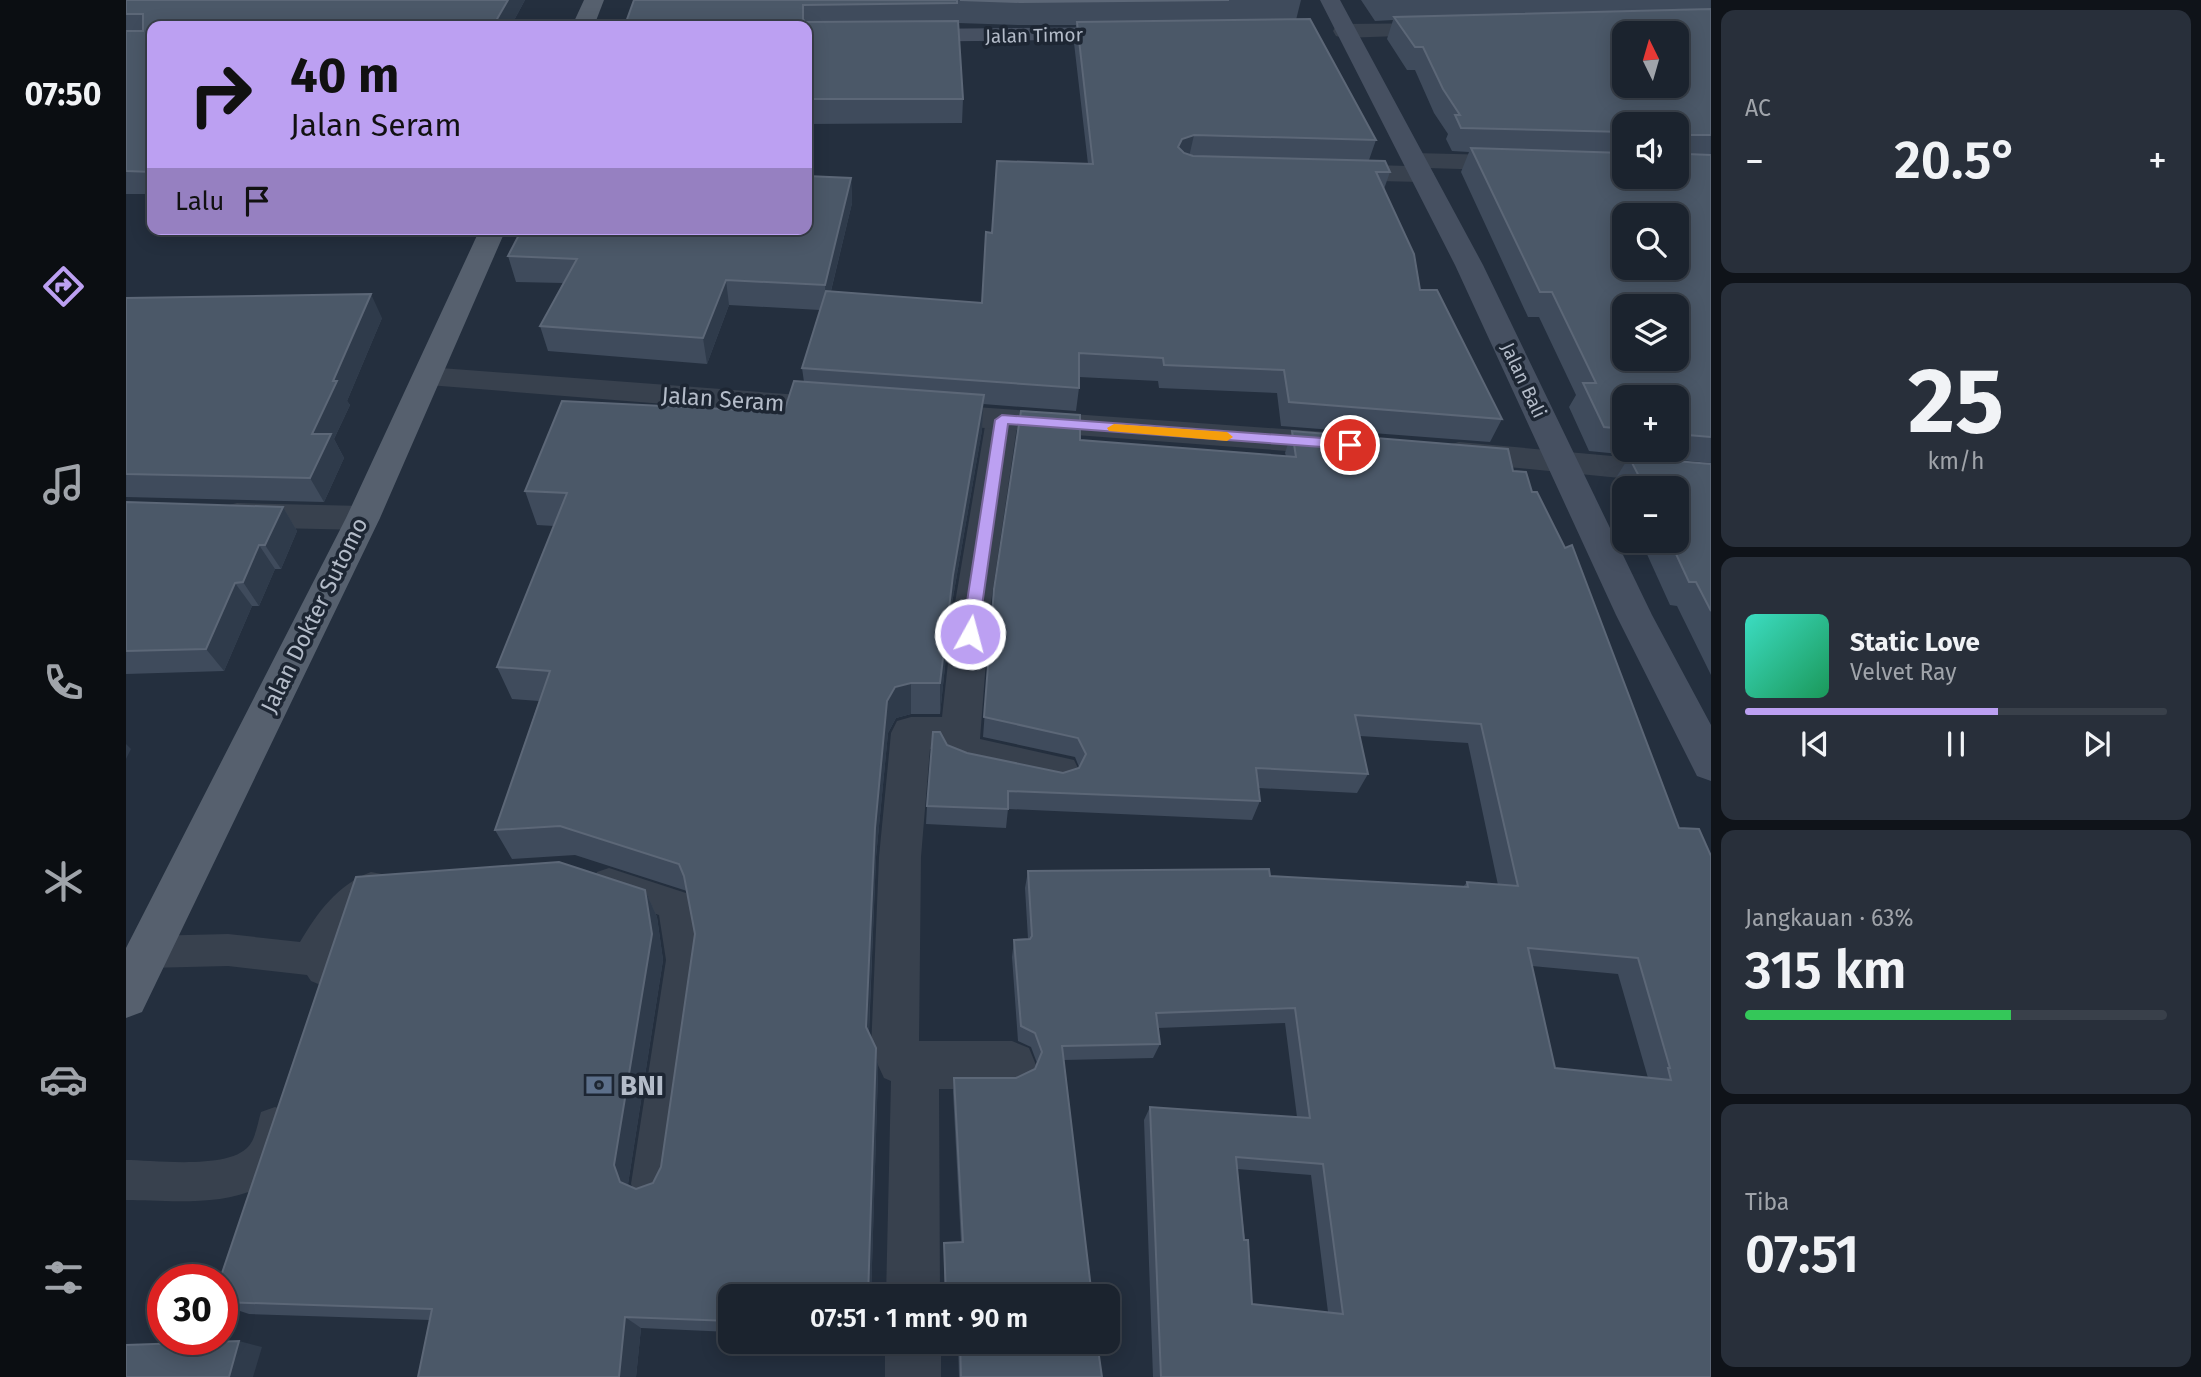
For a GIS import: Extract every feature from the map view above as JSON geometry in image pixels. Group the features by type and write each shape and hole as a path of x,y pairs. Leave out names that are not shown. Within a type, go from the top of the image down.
{"main road":[{"path":"585,21 594,0"},
{"name":"Jalan Bali","path":"1330,0 1331,32 1418,167 1469,265 1634,615 1711,764"},
{"name":"Jalan Timor","path":"812,37 1151,33"},
{"name":"Jalan Dokter Sutomo","path":"126,996 363,518 490,235"}],"street":[{"path":"1331,32 1470,28"},
{"path":"1312,171 1418,167 1612,166"},
{"name":"Jalan Seram","path":"427,377 865,410"},
{"path":"906,413 1363,446"},
{"path":"1002,420 972,609 960,733 961,750 1060,772"},
{"path":"1430,450 1711,476"},
{"path":"210,514 363,518"},
{"path":"960,733 918,732 911,733 910,736 900,858 895,1050 901,1061 915,1065 1013,1065"},
{"path":"913,1284 915,1065"},
{"path":"913,1354 913,1377"}],"lane":[{"path":"574,872 674,904 684,960 651,1184"},
{"path":"309,959 332,919 371,887 412,884"},
{"path":"147,952 228,950 317,960 325,976 316,1002"},
{"path":"126,1180 229,1179 247,1172 265,1157 286,1092"}],"building":[{"path":"126,0 508,0 496,21 147,21 147,172 126,171 126,31 143,31 143,14 126,14"},
{"path":"634,0 957,0 957,3 803,5 804,21 626,21"},
{"path":"960,0 1229,0 1020,2"},
{"path":"1711,9 1711,135 1689,135 1689,112 1612,112 1612,132 1461,128 1455,115 1460,115 1443,89 1423,47 1415,47 1394,17"},
{"path":"1310,19 1376,140 1194,135 1182,139 1178,147 1193,156 1385,161 1390,172 1376,172 1414,254 1420,290 1437,290 1502,419 1289,402 1284,370 1164,365 1163,358 1079,353 1079,388 802,368 826,291 982,303 986,232 992,233 997,161 1093,164 1077,22"},
{"path":"958,21 963,99 812,99 812,22"},
{"path":"1471,148 1612,153 1612,189 1689,189 1689,154 1711,155 1711,437 1689,435 1689,385 1612,385 1612,428 1604,427 1583,383 1596,383 1552,292 1540,292"},
{"path":"812,176 851,178 825,285 726,280 703,338 540,326 577,259 508,256 519,235 812,235"},
{"path":"371,294 333,381 337,381 312,434 331,434 310,478 126,474 126,298"},
{"path":"794,381 984,395 953,575 940,683 911,683 895,687 887,701 875,828 866,1027 876,1048 868,1284 718,1284 718,1321 625,1317 619,1377 418,1377 432,1309 238,1303 238,1264 225,1264 356,877 559,862 645,890 652,934 614,1165 620,1182 636,1189 653,1183 661,1167 695,934 684,876 679,864 560,826 495,830 550,671 497,667 567,493 525,491 562,401 784,412"},
{"path":"1021,411 1080,415 1080,440 1296,457 1292,431 1508,449 1513,471 1526,472 1532,492 1537,492 1565,548 1572,545 1679,828 1699,829 1711,856 1711,1377 1161,1377 1150,1107 1310,1118 1295,1008 1156,1013 1160,1044 1062,1046 1090,1284 946,1284 944,1243 963,1242 954,1078 1016,1078 1035,1069 1042,1052 1035,1033 1021,1026 1014,940 1030,939 1032,936 1028,871 1269,869 1270,876 1468,887 1467,882 1518,886 1481,724 1355,715 1368,774 1256,768 1260,801 1008,791 1008,809 927,806 933,732 940,732 947,745 967,753 1063,773 1079,768 1086,754 1078,738 984,717 994,589","holes":["1528,948 1638,958 1670,1068 1671,1080 1555,1068","1236,1157 1323,1164 1343,1314 1252,1304 1248,1240 1244,1240"]},
{"path":"1632,462 1711,464 1711,611 1696,582 1689,582 1676,553 1689,553 1689,476 1639,476"},
{"path":"126,502 283,507 265,545 259,545 243,582 235,583 206,649 126,651"},
{"path":"147,1344 147,1355 235,1355 229,1377 126,1377 126,1345"},
{"path":"960,1354 1099,1354 1102,1377 961,1377"}],"slow traffic":[{"path":"1114,428 1227,437"}],"place":[{"name":"BNI","path":"599,1085"}],"route":[{"path":"970,634 1002,420 1350,445"}]}
